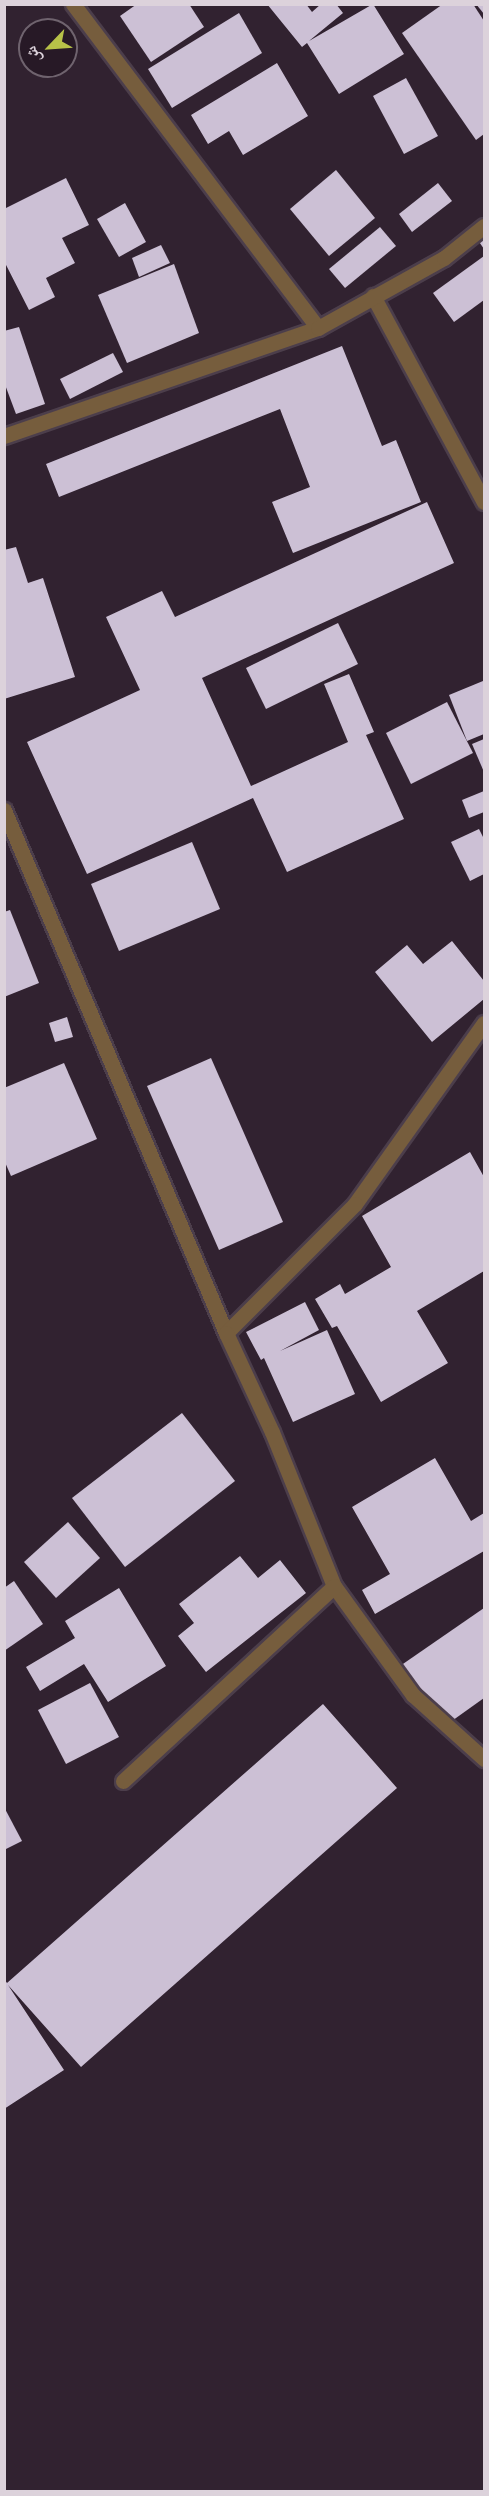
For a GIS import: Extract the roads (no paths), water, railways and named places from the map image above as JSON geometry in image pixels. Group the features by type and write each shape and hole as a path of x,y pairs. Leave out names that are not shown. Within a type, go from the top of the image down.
{"street":[{"path":"73,4 318,328"},
{"path":"4,436 318,328 444,258 484,226"},
{"path":"373,296 484,502"},
{"path":"4,810 226,1333 272,1432 334,1586 413,1695 484,1759"},
{"path":"226,1333 355,1204 484,1023"},
{"path":"123,1781 334,1586"}]}
